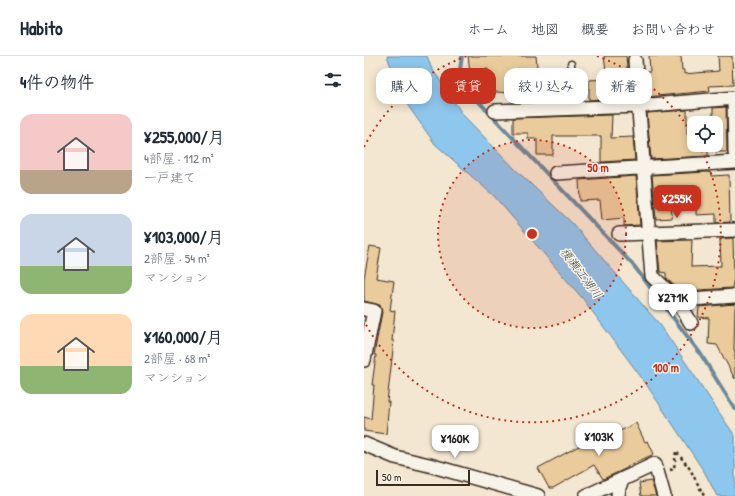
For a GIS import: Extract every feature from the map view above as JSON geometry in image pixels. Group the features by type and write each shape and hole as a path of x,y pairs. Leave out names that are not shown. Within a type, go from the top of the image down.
{"street":[{"path":"635,60 652,276 676,300 691,323"},
{"path":"495,111 639,106 734,98 735,153"},
{"path":"556,173 735,162"},
{"path":"619,234 735,230"},
{"path":"676,300 735,296"},
{"path":"364,309 374,311 364,360"},
{"path":"364,444 395,457 429,465 538,496"},
{"path":"586,496 655,464 664,496"},
{"path":"618,496 624,479"}],"lane":[{"path":"571,64 575,108"}],"path":[{"path":"658,474 674,469 676,451 690,469 704,496"}],"water":[{"path":"387,56 427,56 432,68 392,68"},
{"name":"榎瀬江湖川","path":"432,68 440,80 440,104 456,104 463,115 516,170 571,222 661,326 735,436 735,496 717,496 705,473 644,381 583,299 494,196 435,144 407,104 432,104"}],"building":[{"path":"468,56 536,56 537,68 504,68 504,93 496,92 496,68 470,68"},
{"path":"604,56 626,56 627,68 606,68"},
{"path":"649,56 681,56 682,70 684,70 684,74 719,71 718,56 732,56 733,85 709,86 710,91 652,96 652,68 650,68"},
{"path":"589,80 596,80 596,100 589,100"},
{"path":"726,107 727,152 723,152 723,116 713,116 713,108"},
{"path":"687,110 687,152 708,152 708,156 651,159 647,113"},
{"path":"612,115 611,138 633,137 635,160 601,162 601,136 553,136 553,155 537,155 537,139 528,139 528,133 513,133 513,118"},
{"path":"711,173 711,176 729,175 730,222 716,223 716,214 696,215 696,198 671,199 672,218 656,219 652,175"},
{"path":"636,176 640,225 624,226 624,218 602,220 600,200 580,201 579,180"},
{"path":"733,238 734,277 732,288 682,291 682,289 678,289 666,278 666,273 660,272 657,241 692,240 691,267 721,266 720,239"},
{"path":"370,246 381,248 376,278 394,281 390,310 395,311 392,341 394,341 387,402 389,402 386,434 364,431 364,417 371,419 374,385 372,385 376,355 374,355 382,312 380,305 364,301 364,278"},
{"path":"735,304 735,379 717,345 708,344 709,318 698,317 699,307"},
{"path":"636,423 645,442 648,441 654,454 603,479 594,465 553,488 549,488 538,468 601,434 604,439"},
{"path":"651,481 656,496 641,496 639,483"}],"waterway":[{"path":"462,56 459,76 463,85 634,266 700,353 735,409"}]}
